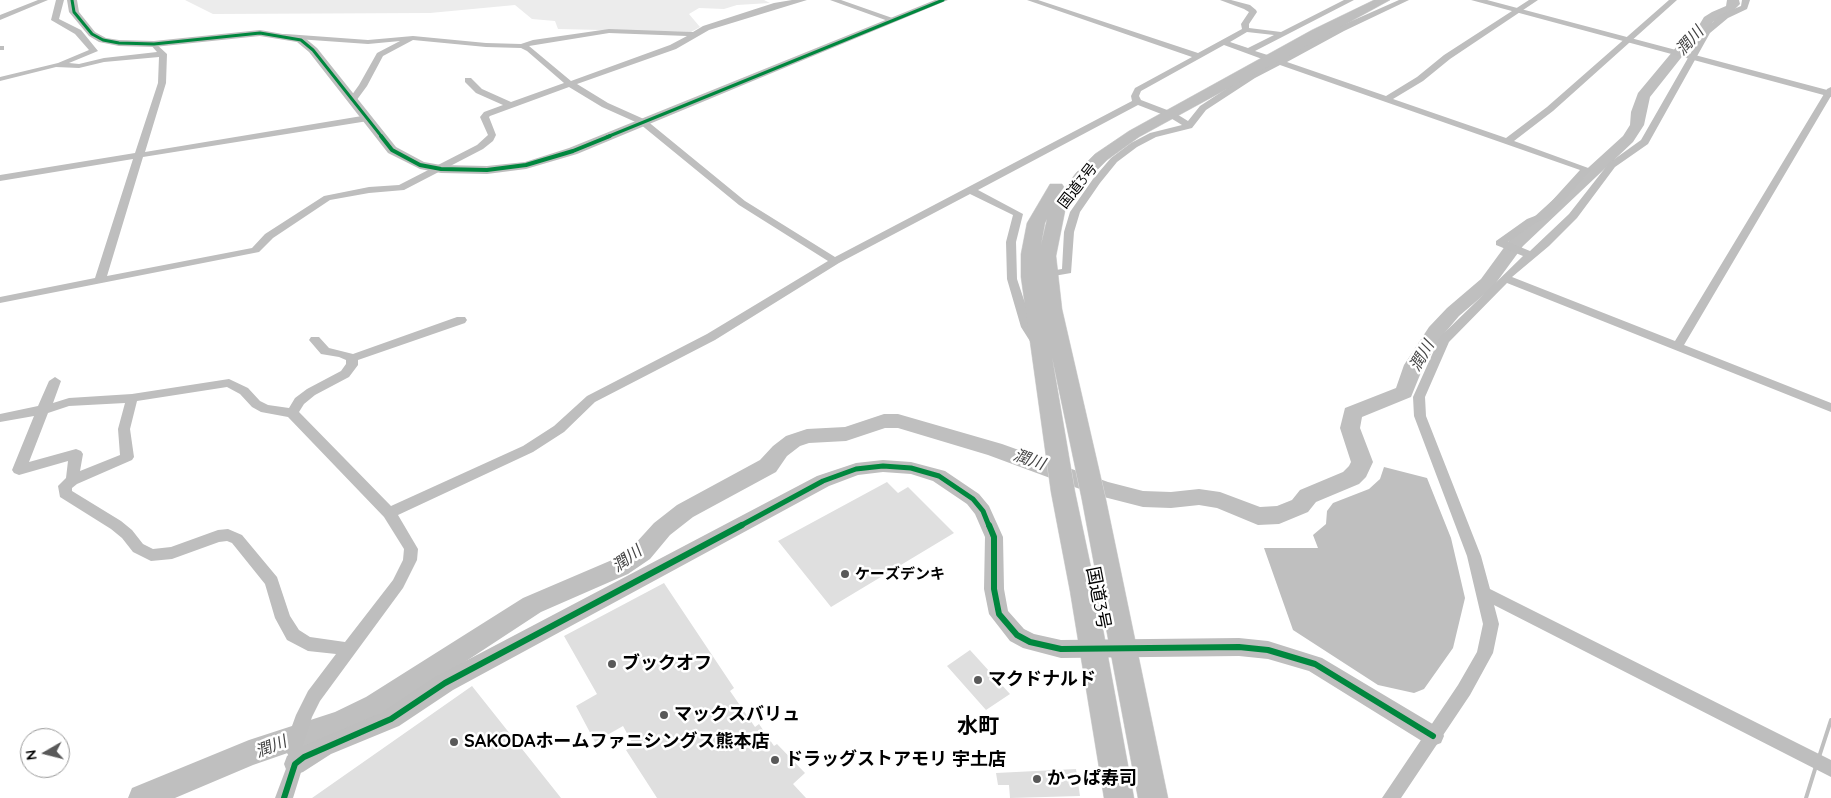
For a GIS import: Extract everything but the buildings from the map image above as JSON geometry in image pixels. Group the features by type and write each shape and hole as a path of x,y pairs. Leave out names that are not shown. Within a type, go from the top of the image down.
{"highway":[{"name":"国道3号","path":"1153,798 1094,500 1052,309 1047,256 1057,211 1082,176 1101,156 1166,113 1370,0"},
{"name":"国道3号","path":"1265,57 1384,0"},
{"name":"国道3号","path":"1120,798 1056,452 1042,349 1033,300 1030,254 1036,222 1048,199 1079,161 1113,137 1166,113"}],"street":[{"path":"0,18 44,0"},
{"path":"0,79 56,65 94,51 78,32 55,20 60,0"},
{"path":"72,0 74,12 98,37 119,44 154,44 240,34 368,42 413,38 486,45 522,46 530,49 570,84 605,105 643,122 742,203 835,261"},
{"path":"0,300 255,250 269,236 327,198 393,186 401,188 441,169 490,140 492,135 484,117 510,105 673,46 692,34 777,5 802,0"},
{"path":"834,0 894,20"},
{"path":"286,36 302,40 313,50 392,150 420,165 441,169 486,170 526,165 573,151 943,0"},
{"path":"1031,0 1198,56"},
{"path":"1224,0 1247,7 1253,12 1245,24 1246,30"},
{"path":"1048,274 1067,271 1069,232 1075,212 1096,181 1114,160 1134,145 1153,135 1189,126 1203,108 1252,76 1282,34 1350,0"},
{"path":"1265,57 1307,50 1341,29 1405,0"},
{"path":"1476,0 1691,58 1830,92 1678,347"},
{"path":"1387,99 1420,79 1447,58 1534,0"},
{"path":"1508,141 1550,110 1673,0"},
{"path":"1391,798 1464,690 1485,653 1491,624 1474,556 1420,416 1419,397 1444,340 1529,254 1573,216 1612,165 1645,142 1707,32 1725,16 1744,7 1746,0"},
{"path":"1137,102 1135,96 1138,90 1246,30 1282,34"},
{"path":"522,46 533,42 609,32 692,34"},
{"path":"352,99 363,86 380,55 413,38"},
{"path":"1222,42 1586,169 1544,216 1531,221 1500,243 1529,254"},
{"path":"100,280 162,83 163,54 154,44"},
{"path":"56,65 79,66 104,60 163,54"},
{"path":"468,80 479,91 510,105"},
{"path":"389,513 528,449 559,429 591,399 711,337 835,261 1137,102 1166,113 1189,126"},
{"path":"0,178 368,118"},
{"path":"971,190 1018,214 1011,242 1012,279 1027,327 1042,349"},
{"path":"1505,278 1831,408"},
{"path":"315,340 325,351 341,353 352,358 461,320"},
{"path":"292,412 299,401 310,392 344,374 352,365 352,358"},
{"path":"55,380 19,470 76,454 72,480"},
{"path":"0,418 43,410 69,402 132,398 229,383 244,391 256,404 265,409 292,412 389,513 411,549 410,560 398,584 314,696 304,715 296,757 284,798"},
{"path":"132,398 124,430 127,457 72,480 65,486 65,493 116,525 138,548 151,555 172,552 218,536 228,536 237,539 272,581 283,618 293,634 308,644 327,645 348,650"},
{"path":"296,757 391,719 445,683 823,482 840,474 883,466 911,468 938,476 962,490 983,511 990,525 996,552 996,602 999,614 1017,635 1045,647 1123,649 1239,647 1291,655 1315,664 1344,680 1433,736"},
{"path":"1484,593 1831,769"}],"shaded area":[{"path":"185,0 764,0 770,3 737,5 724,9 699,8 689,14 700,27 691,32 558,29 555,21 532,19 515,5 430,13 213,14"},
{"path":"1384,467 1427,478 1451,538 1465,598 1453,648 1424,689 1414,693 1378,685 1293,630 1264,548 1318,548 1313,535 1326,524 1327,511 1333,503 1369,489 1380,479"}],"waterway":[{"name":"潤川","path":"142,798 249,753 341,722 375,706 532,605 594,580 620,567 642,552 662,529 685,511 768,466 780,451 793,441 807,436 846,434 884,421 898,421 995,449 1104,489 1143,499 1171,500 1199,497 1220,500 1258,516 1279,515 1300,506 1308,496 1351,478 1358,471 1362,462 1350,428 1352,413 1404,392 1414,365 1436,331 1453,312 1487,283 1517,242 1628,139 1637,125 1638,112 1643,96 1692,36 1703,29 1708,20 1716,14 1730,8 1734,4 1733,0"},
{"path":"1819,757 1831,720"},
{"path":"1806,798 1816,766"}],"cycle path":[{"path":"72,0 74,12 92,34 103,40 119,43 154,44 260,33 301,40 313,50 392,150 420,165 441,169 487,170 526,165 573,151 943,0"},
{"path":"284,798 295,764 304,757 391,719 445,683 529,640 823,481 856,469 883,466 911,468 939,476 973,499 983,511 994,537 994,589 999,614 1017,635 1030,642 1061,649 1239,647 1268,650 1315,664 1433,736"}],"place":[{"name":"ケーズデンキ","path":"845,574"},
{"name":"ブックオフ","path":"612,664"},
{"name":"マクドナルド","path":"978,680"},
{"name":"マックスバリュ","path":"664,715"},
{"name":"SAKODAホームファニシングス熊本店","path":"454,742"},
{"name":"ドラッグストアモリ 宇土店","path":"775,760"},
{"name":"かっぱ寿司","path":"1037,779"}],"district":[{"name":"水町","path":"978,727"}]}
